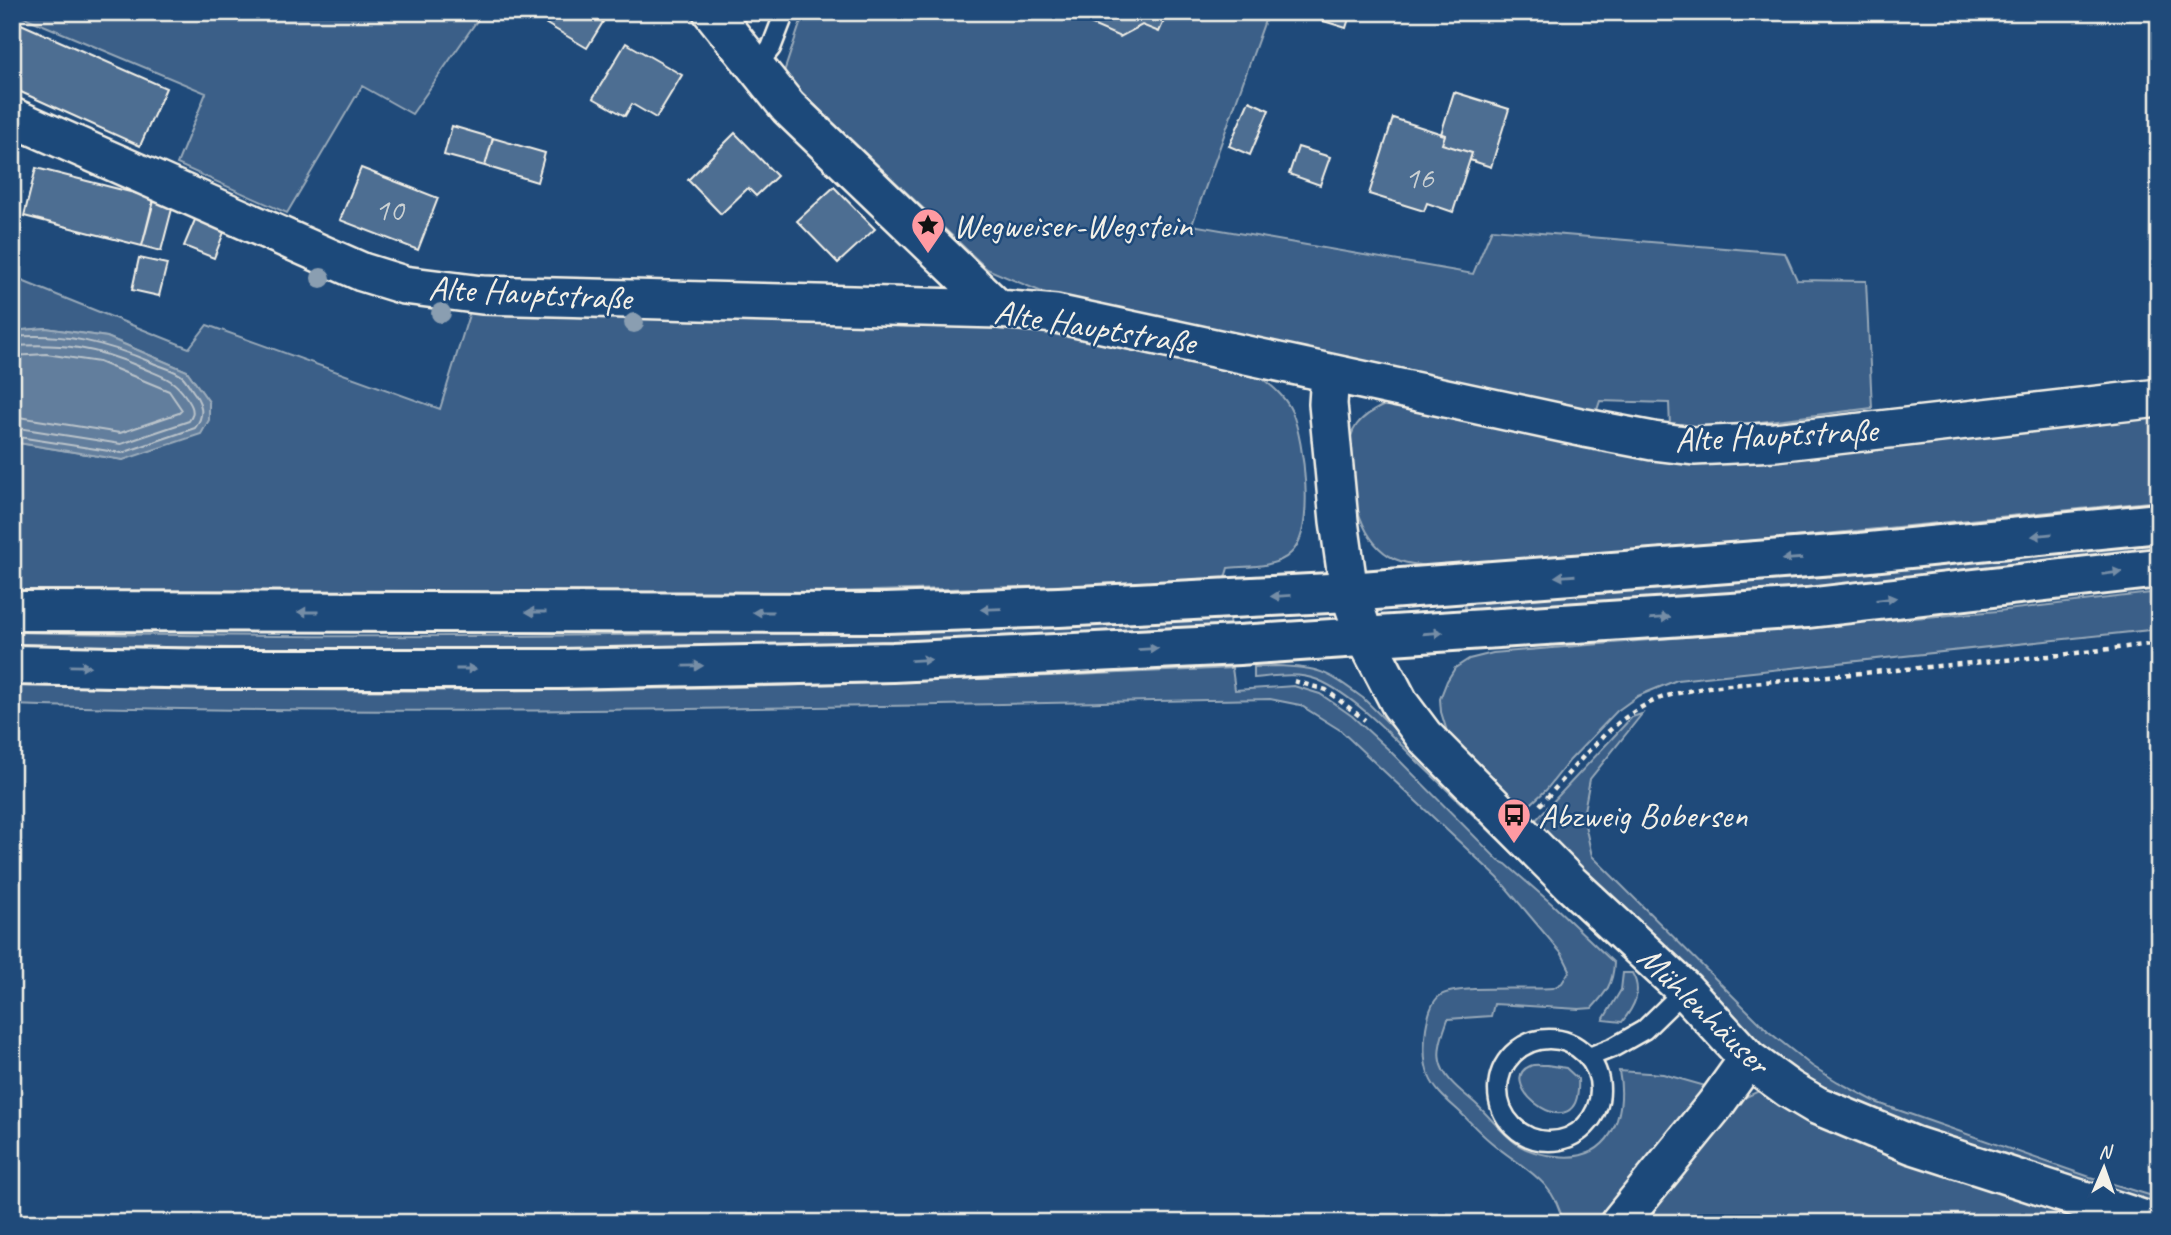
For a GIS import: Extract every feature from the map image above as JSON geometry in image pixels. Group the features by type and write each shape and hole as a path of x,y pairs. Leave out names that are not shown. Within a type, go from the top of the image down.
{"main road":[{"path":"12,611 886,613 1059,607 1349,592 1860,553 2159,523"},
{"path":"12,665 215,669 559,669 893,662 1364,637 1807,608 2159,568"}],"street":[{"path":"712,12 788,107 998,309"},
{"name":"Alte Hauptstraße","path":"12,117 362,272 404,285 482,295 998,309 1056,314 1585,428 1693,446 1775,443 2159,398"},
{"name":"Mühlenhäuser","path":"1330,373 1328,404 1349,592 1364,637 1400,704 1424,736 1515,829 1685,990 1748,1059 1816,1105 1913,1144 2155,1223"},
{"path":"1619,1223 1715,1105 1748,1059"}],"lane":[{"path":"755,68 771,48 785,12"},
{"path":"1589,1057 1644,1030 1685,990"},
{"path":"1541,1039 1559,1039 1575,1045 1589,1057 1598,1073 1600,1091 1597,1108 1588,1123 1574,1135 1557,1140 1539,1140 1522,1134 1509,1122 1500,1107 1497,1089 1501,1071 1510,1056 1524,1045 1541,1039"}],"path":[{"path":"1515,829 1604,735 1629,714 1657,699 1708,687 2060,655 2159,643"}],"shaded area":[{"path":"12,12 483,12 412,114 362,86 287,213 177,164 206,93"},
{"path":"804,12 1268,12 1192,225 1473,274 1492,229 1785,253 1797,280 1866,281 1872,408 1729,426 1670,426 1669,403 1600,401 1596,413 1042,292 987,269 783,75"},
{"path":"12,277 189,348 207,325 440,409 471,308 1046,329 1259,376 1286,401 1292,412 1304,464 1303,525 1299,542 1291,553 1277,561 1228,568 1225,578 1129,584 549,600 12,593 12,442 123,460 209,402 187,371 107,337 46,328 12,331"},
{"path":"1389,403 1583,446 2159,414 2159,501 1492,565 1437,567 1413,564 1395,559 1373,542 1360,517 1350,475 1349,451 1352,432 1362,419"},
{"path":"2159,541 2159,551 1808,588 1466,614 1464,602 1807,578"},
{"path":"2159,592 2159,629 1677,680 1638,696 1617,711 1570,760 1546,790 1521,813 1449,738 1441,712 1440,699 1455,668 1469,659 1493,653 1998,611"},
{"path":"1228,617 1231,628 721,646 417,650 12,644 12,632 340,636 668,634 929,629"},
{"path":"1275,666 1323,673 1363,698 1549,882 1545,885 1384,728 1331,686 1303,676 1254,678 1254,667"},
{"path":"1232,668 1235,690 1294,686 1320,694 1352,716 1499,861 1552,904 1614,963 1608,988 1592,1008 1494,1004 1491,1016 1448,1019 1439,1050 1445,1074 1508,1137 1524,1148 1542,1154 1574,1156 1589,1152 1602,1144 1617,1120 1621,1088 1619,1071 1663,1074 1709,1087 1602,1223 1563,1223 1553,1195 1545,1185 1487,1139 1442,1096 1426,1065 1426,1028 1430,1010 1441,995 1463,990 1495,988 1553,988 1562,983 1570,970 1562,954 1498,878 1340,730 1300,705 1270,699 326,711 12,705 12,685 353,691 642,689"},
{"path":"1642,714 1590,779 1583,816 1592,856 1769,1032 1812,1066 1878,1103 2090,1177 2159,1198 2159,1209 1874,1115 1825,1092 1756,1040 1533,823 1632,717"},
{"path":"1623,973 1632,973 1637,986 1636,999 1622,1022 1603,1020 1621,990"},
{"path":"1530,1066 1566,1068 1578,1079 1576,1101 1567,1111 1555,1113 1541,1107 1529,1098 1522,1086 1521,1075"},
{"path":"1761,1090 2106,1223 1636,1223 1735,1102"}],"water":[{"path":"46,328 107,337 187,371 209,402 209,420 201,434 123,460 12,442 12,331"}],"building":[{"path":"588,12 603,22 587,48 528,13"},
{"path":"1062,12 1168,12 1159,32 1142,25 1120,37"},
{"path":"1313,12 1351,12 1346,28 1311,17"},
{"path":"12,20 166,88 140,146 12,88"},
{"path":"626,43 682,75 656,118 632,104 625,116 593,98"},
{"path":"1454,92 1509,109 1491,167 1470,160 1472,153 1442,144 1445,135 1441,134"},
{"path":"1249,101 1269,110 1250,155 1229,146"},
{"path":"1393,118 1445,135 1442,144 1472,153 1453,212 1427,203 1424,211 1369,194"},
{"path":"452,126 493,138 485,166 444,155"},
{"path":"735,133 777,176 756,196 748,188 721,214 688,180"},
{"path":"493,138 545,153 537,182 485,166"},
{"path":"1298,147 1330,157 1320,185 1289,174"},
{"path":"36,168 154,198 142,246 24,216"},
{"path":"361,168 438,198 418,250 340,220"},
{"path":"834,187 875,229 838,263 797,221"},
{"path":"154,201 173,205 161,251 142,246"},
{"path":"197,215 226,227 214,258 184,246"},
{"path":"139,258 167,264 159,296 132,290"}],"place":[{"name":"Wegweiser-Wegstein","path":"928,255"},
{"name":"Abzweig Bobersen","path":"1514,845"}]}
